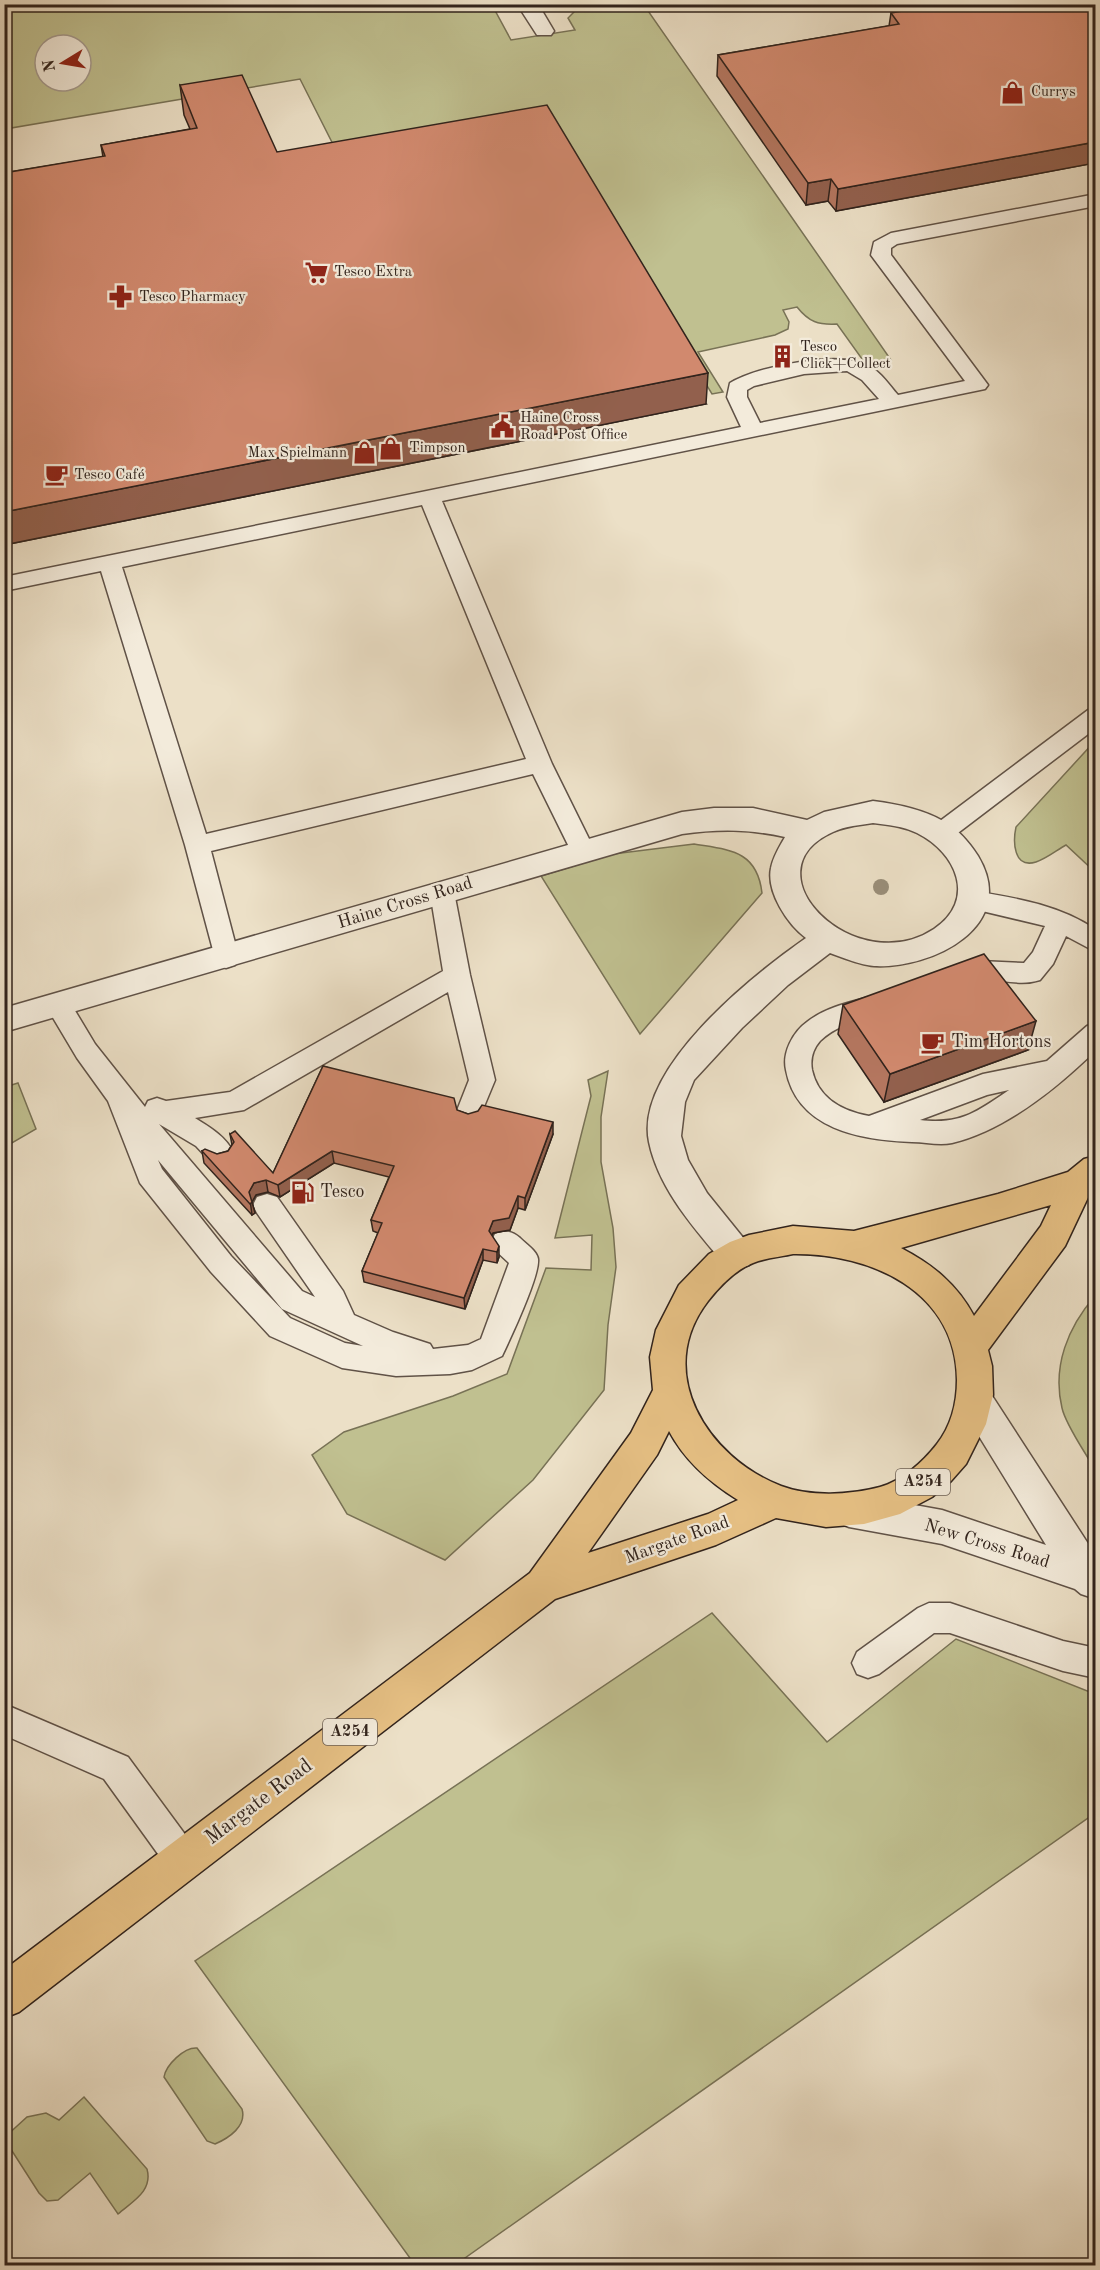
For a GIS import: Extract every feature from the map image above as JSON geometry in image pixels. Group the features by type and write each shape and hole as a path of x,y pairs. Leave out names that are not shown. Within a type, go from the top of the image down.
{"main road":[{"name":"A254","path":"856,1245 998,1208 1087,1176"},
{"name":"A254","path":"971,1345 1002,1307 1053,1236 1087,1176"},
{"name":"A254","path":"793,1240 856,1245 912,1270 943,1298 959,1320 971,1345 977,1373 976,1402 966,1434 942,1468 903,1495 877,1505 849,1510 814,1510 774,1501 726,1475 692,1440 678,1417 670,1393 667,1353 677,1317 695,1289 736,1255 793,1240"},
{"name":"Margate Road","path":"4,1997 543,1585 644,1444 670,1393"},
{"name":"Margate Road","path":"543,1585 716,1528 774,1501"}],"street":[{"path":"527,4 544,31"},
{"path":"873,812 897,815 920,822 941,833 962,853 974,876 974,900 964,922 943,940 914,951 882,954 854,950 828,939 807,924 796,912 784,885 785,865 793,847 809,831 827,821 849,814 873,812"},
{"name":"Haine Cross Road","path":"4,1020 226,958 442,892 682,823 714,819 753,819 809,831"},
{"path":"736,1255 698,1209 674,1168 665,1142 667,1106 678,1077 729,1019 801,957 828,939"},
{"name":"New Cross Road","path":"976,1402 1091,1579"},
{"name":"New Cross Road","path":"849,1510 942,1527 1091,1579"}],"lane":[{"path":"4,584 978,385 881,255 880,246 891,239 1095,200"},
{"path":"753,431 737,397 737,387 747,381 831,364 849,365 864,372 893,402"},
{"path":"429,497 540,764 583,851"},
{"path":"109,562 197,844 226,958"},
{"path":"941,833 1095,716"},
{"path":"197,844 540,764"},
{"path":"442,892 457,975 482,1080 469,1113"},
{"path":"974,900 1036,912 1085,934 1095,943"},
{"path":"942,981 975,970 992,969 1013,974 1031,973 1044,957 1059,922"},
{"path":"165,1112 235,1102 457,975"},
{"path":"899,997 824,1023 802,1046 798,1060 801,1082 814,1102 828,1113 863,1125 898,1131 950,1132 1000,1112 1095,1033"},
{"path":"59,1006 86,1051 120,1096 292,1300 387,1343 450,1361"},
{"path":"120,1096 165,1112 206,1138 220,1153"},
{"path":"120,1096 150,1175 221,1264 280,1327 342,1354 396,1363 450,1361 472,1357 492,1347 521,1275 524,1259 505,1242"},
{"path":"267,1205 333,1299 344,1324"},
{"path":"868,1663 929,1618 950,1618 1063,1656 1095,1663"},
{"path":"4,1719 116,1768 183,1860"}],"green space":[{"path":"5,5 492,5 511,40 575,30 568,18 575,11 615,10 644,5 891,360 867,366 837,324 814,322 797,307 783,310 789,322 788,329 775,335 698,352 723,392 712,394 581,179 344,166 300,79 5,129"},
{"path":"1095,741 1095,872 1066,845 1040,861 1028,863 1023,861 1016,852 1016,827"},
{"path":"694,844 730,851 748,860 759,879 762,893 640,1034 541,876 613,854"},
{"path":"608,1071 601,1117 601,1162 613,1228 616,1267 608,1325 604,1390 533,1480 445,1560 347,1514 312,1455 344,1432 453,1396 507,1374 546,1268 591,1270 592,1235 555,1238 591,1096 588,1080"},
{"path":"18,1083 36,1129 5,1147 5,1087"},
{"path":"1095,1296 1095,1470 1064,1415 1059,1392 1059,1377 1070,1334"},
{"path":"712,1613 827,1742 956,1639 1095,1694 1095,1813 455,2265 415,2265 195,1961"},
{"path":"197,2048 242,2109 242,2121 236,2131 215,2144 207,2141 164,2077 168,2067 176,2058 187,2050"},
{"path":"84,2097 147,2169 148,2177 144,2189 118,2214 90,2173 58,2200 47,2201 39,2193 5,2140 5,2137 27,2117 46,2113 59,2120"}],"building":[{"path":"943,4 1095,4 1095,142 838,189 831,179 808,183 718,55 899,24 891,13"},
{"name":"Tesco Extra","path":"242,75 277,152 547,105 708,373 4,512 4,173 105,156 101,145 197,128 180,85"},
{"path":"984,954 1036,1021 890,1074 843,1005"},
{"path":"323,1066 454,1098 457,1110 468,1114 478,1111 482,1105 553,1122 525,1198 518,1196 509,1218 493,1221 489,1231 499,1246 497,1252 483,1249 464,1298 362,1271 382,1223 371,1220 394,1166 332,1151 278,1185 266,1180 254,1183 249,1192 252,1202 250,1204 202,1151 205,1149 217,1154 228,1151 234,1142 230,1134 235,1131 273,1173"}],"place":[{"name":"Currys","path":"1013,92"},
{"name":"Tesco Extra","path":"316,272"},
{"name":"Tesco Pharmacy","path":"121,297"},
{"name":"Tesco Click+Collect","path":"782,356"},
{"name":"Haine Cross Road Post Office","path":"502,427"},
{"name":"Timpson","path":"391,448"},
{"name":"Max Spielmann","path":"365,453"},
{"name":"Tesco Café","path":"56,475"},
{"name":"Tim Hortons","path":"933,1042"},
{"name":"Tesco","path":"302,1192"}]}
